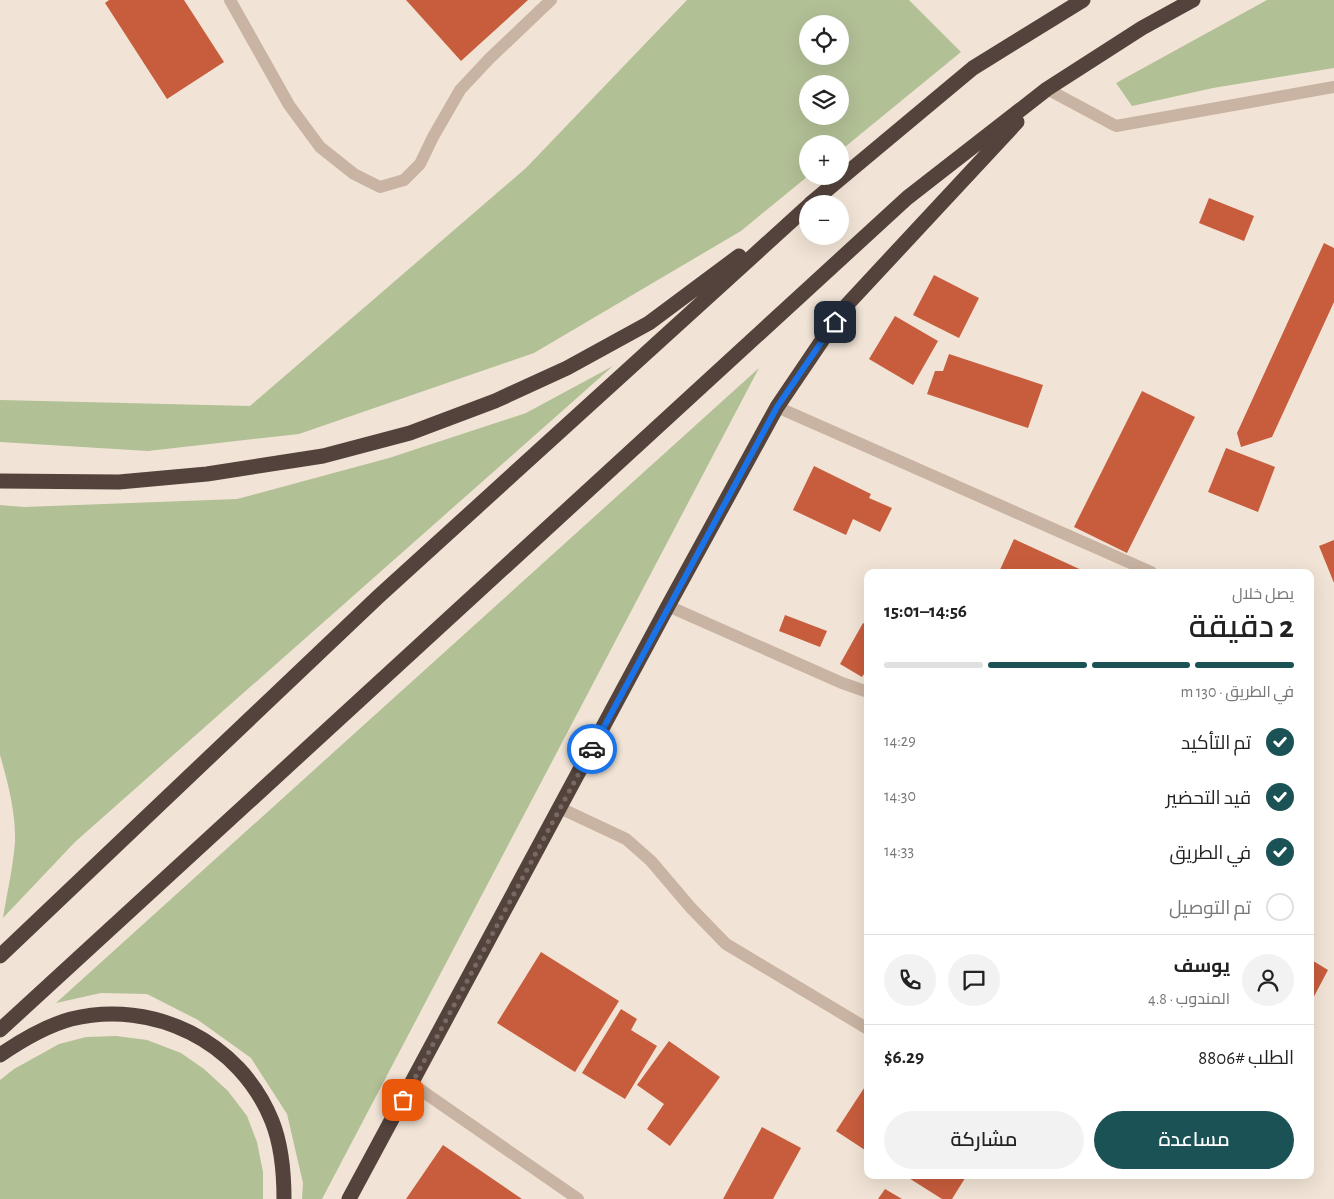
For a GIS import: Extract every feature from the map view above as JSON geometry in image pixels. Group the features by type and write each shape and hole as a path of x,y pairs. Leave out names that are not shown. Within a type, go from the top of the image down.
{"highway":[{"path":"820,195 973,68 1083,0"},
{"path":"0,1030 906,198 1047,89 1142,28 1193,0"},
{"path":"349,1199 777,407 844,308 1047,89"},
{"path":"0,481 120,482 207,474 322,456 410,433 522,389 567,368 649,323 799,212"},
{"path":"0,956 379,596 799,213"},
{"path":"0,1055 43,1029 70,1020 97,1015 125,1014 152,1018 179,1026 204,1039 226,1056 246,1075 261,1097 272,1121 280,1146 284,1173 284,1199"}],"street":[{"path":"230,0 289,105 320,147 354,174 380,187 404,180 420,164 460,90 489,59 551,0"},
{"path":"1047,89 1116,126 1334,87"},
{"path":"777,407 1144,569"},
{"path":"668,606 842,683 864,691"},
{"path":"560,808 626,839 651,861 691,908 726,944 864,1027"},
{"path":"412,1084 578,1199"}],"green space":[{"path":"687,0 909,0 961,52 849,144 849,135 799,135 799,183 741,231 534,353 299,434 148,451 0,442 0,400 250,406 526,168"},
{"path":"1267,0 1334,0 1334,68 1213,88 1132,106 1116,83"},
{"path":"613,366 75,842 3,918 13,861 15,831 11,798 0,755 0,505 24,507 237,499 389,458 526,413"},
{"path":"759,368 322,1199 302,1199 303,1183 287,1114 251,1058 198,1020 147,994 101,993 56,1003"},
{"path":"116,1036 147,1040 181,1053 204,1069 228,1091 247,1116 257,1142 263,1172 263,1199 0,1199 0,1080 14,1069 59,1044 86,1037"}],"building":[{"path":"109,0 184,0 224,62 167,99 105,3"},
{"path":"406,0 528,0 461,61"},
{"path":"1209,198 1254,216 1244,241 1199,223"},
{"path":"1324,243 1334,248 1334,302 1272,437 1241,447 1237,433"},
{"path":"934,275 979,298 959,338 913,315"},
{"path":"895,316 938,341 913,385 869,359"},
{"path":"949,354 1043,385 1028,428 927,394 935,371 943,371"},
{"path":"1142,391 1195,417 1127,553 1074,527"},
{"path":"1226,448 1275,467 1258,512 1208,492"},
{"path":"814,466 871,494 869,498 892,508 880,532 853,519 846,535 793,510"},
{"path":"1014,539 1079,569 1000,569"},
{"path":"1334,540 1334,583 1319,546"},
{"path":"785,615 827,631 820,647 779,631"},
{"path":"863,623 864,674 862,677 840,664"},
{"path":"541,952 619,1001 575,1072 497,1023"},
{"path":"1314,961 1328,970 1314,996"},
{"path":"621,1009 637,1019 631,1030 657,1046 625,1099 582,1073"},
{"path":"669,1041 720,1077 670,1146 647,1129 664,1104 637,1085"},
{"path":"864,1088 864,1149 836,1131"},
{"path":"762,1127 801,1148 773,1199 723,1199"},
{"path":"443,1145 522,1199 406,1199"},
{"path":"910,1179 964,1179 952,1199 942,1199"},
{"path":"885,1189 902,1199 878,1199"}],"way so far":[{"path":"403,1100 592,749"}],"route":[{"path":"592,749 777,407 835,322"}]}
